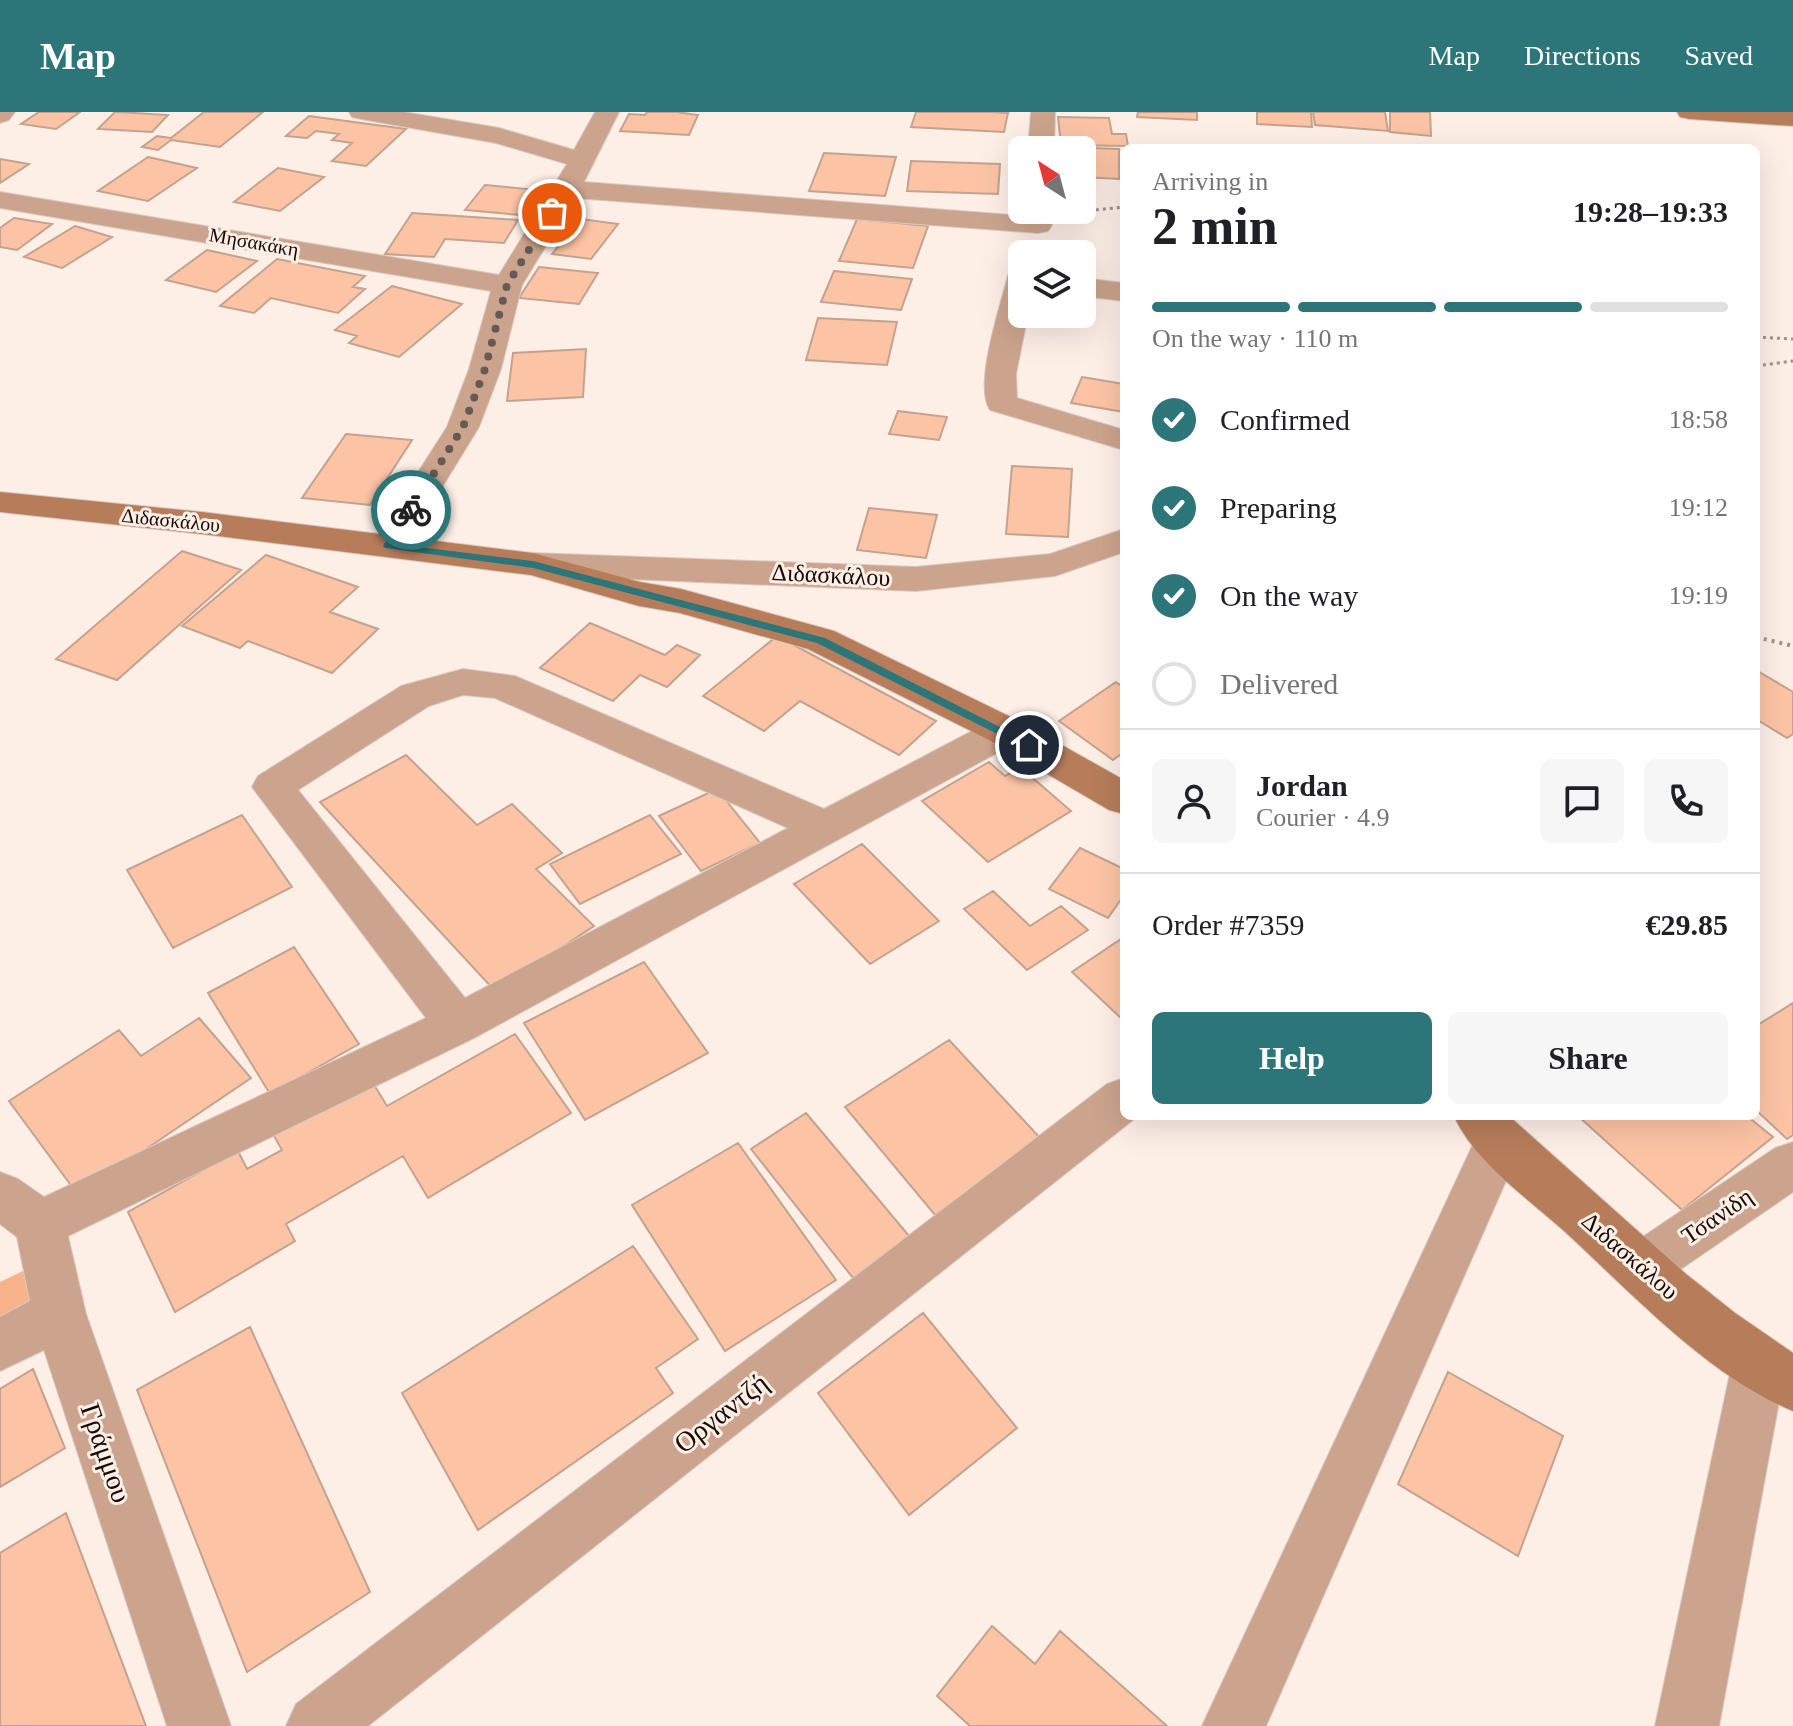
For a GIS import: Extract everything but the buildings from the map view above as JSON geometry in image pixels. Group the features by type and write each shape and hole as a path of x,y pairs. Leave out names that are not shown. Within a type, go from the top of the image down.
{"street":[{"path":"361,112 499,136 581,160"},
{"path":"389,546 463,427 485,369 507,285 567,189 607,112"},
{"path":"1042,136 1043,112"},
{"path":"1689,112 1793,118"},
{"path":"567,189 1008,214"},
{"name":"Μησακάκη","path":"0,200 507,285"},
{"path":"1096,289 1120,292"},
{"path":"1010,328 1000,374 1001,403 1120,439"},
{"name":"Διδασκάλου","path":"0,502 533,564 916,579 1055,565 1120,541"},
{"name":"Διδασκάλου","path":"533,564 821,640 1005,731 1120,797"},
{"path":"458,1024 272,787 415,696 463,682 501,685 824,826"},
{"path":"20,1209 458,1024 1005,731"},
{"name":"Οργαντζή","path":"318,1726 1120,1102"},
{"path":"1234,1726 1489,1128"},
{"name":"Διδασκάλου","path":"1489,1128 1641,1267 1776,1374"},
{"name":"Τσανίδη","path":"1641,1267 1793,1164"},
{"name":"Γράμμου","path":"20,1209 46,1260 59,1314 199,1726"},
{"path":"0,1345 59,1314"},
{"path":"1687,1726 1776,1374"}],"path":[{"path":"1096,211 1120,208"},
{"path":"1760,337 1793,339"},
{"path":"1760,365 1793,361"},
{"path":"1760,638 1793,646"}],"shaded area":[{"path":"46,1260 59,1314 0,1345 0,1282"}],"way so far":[{"path":"411,510 463,427 485,369 507,285 552,213"}],"route":[{"path":"411,510 389,546 533,564 821,640 1029,745"}]}
